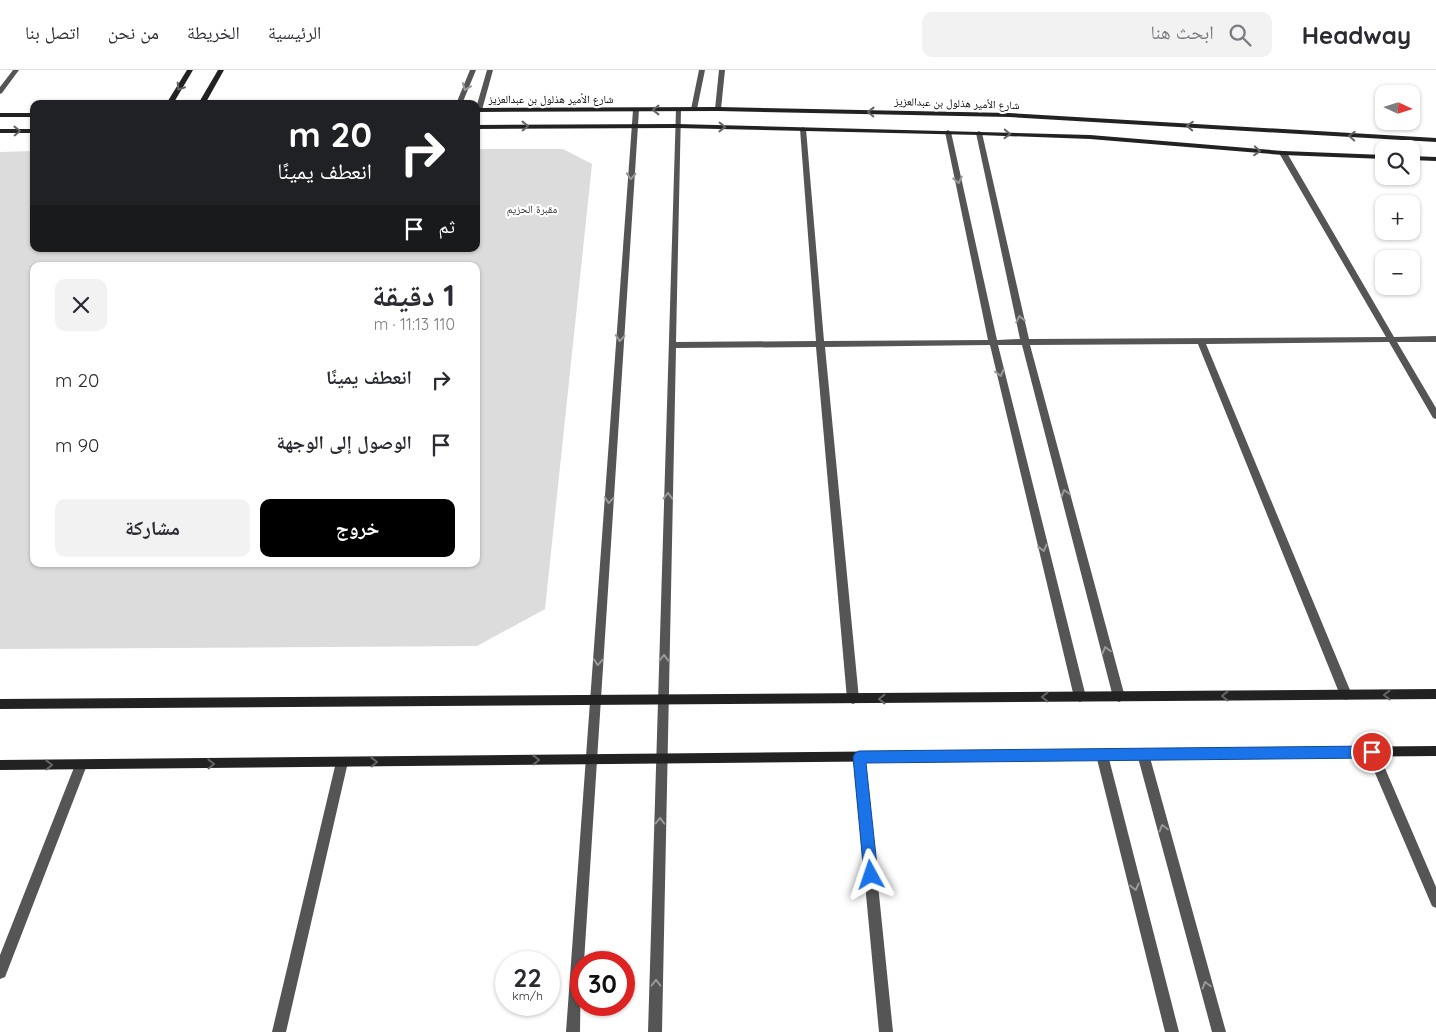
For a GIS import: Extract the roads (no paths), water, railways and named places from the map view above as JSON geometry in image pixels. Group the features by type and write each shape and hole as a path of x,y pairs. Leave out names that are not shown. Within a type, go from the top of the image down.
{"street":[{"path":"0,92 16,70"},
{"path":"171,100 190,70"},
{"path":"203,100 221,70"},
{"path":"461,100 473,70"},
{"path":"480,103 490,70"},
{"path":"694,110 702,70"},
{"path":"718,109 722,70"},
{"name":"شارع الأمير هذلول بن عبدالعزيز","path":"480,110 718,109 1009,115 1436,140"},
{"path":"573,1032 636,110"},
{"path":"655,1032 678,110"},
{"path":"0,115 30,114"},
{"name":"شارع الأمير هذلول بن عبدالعزيز","path":"480,127 677,126 979,132 1090,137 1283,153 1375,157"},
{"path":"803,129 820,343 854,699"},
{"path":"0,131 30,131"},
{"path":"948,132 993,342 1080,697"},
{"path":"979,132 1025,342 1119,697"},
{"path":"1283,153 1436,416"},
{"path":"1420,158 1436,159"},
{"path":"672,344 1436,339"},
{"path":"1201,341 1346,695"},
{"path":"0,704 1436,694"},
{"path":"0,765 1436,751"},
{"path":"1372,752 1436,902"},
{"path":"1143,754 1219,1032"},
{"path":"1102,755 1172,1032"},
{"path":"859,757 886,1032"},
{"path":"280,1032 342,762"},
{"path":"0,972 81,765"}],"park label":[{"name":"مقبرة الحزيم","path":"532,209"}]}
